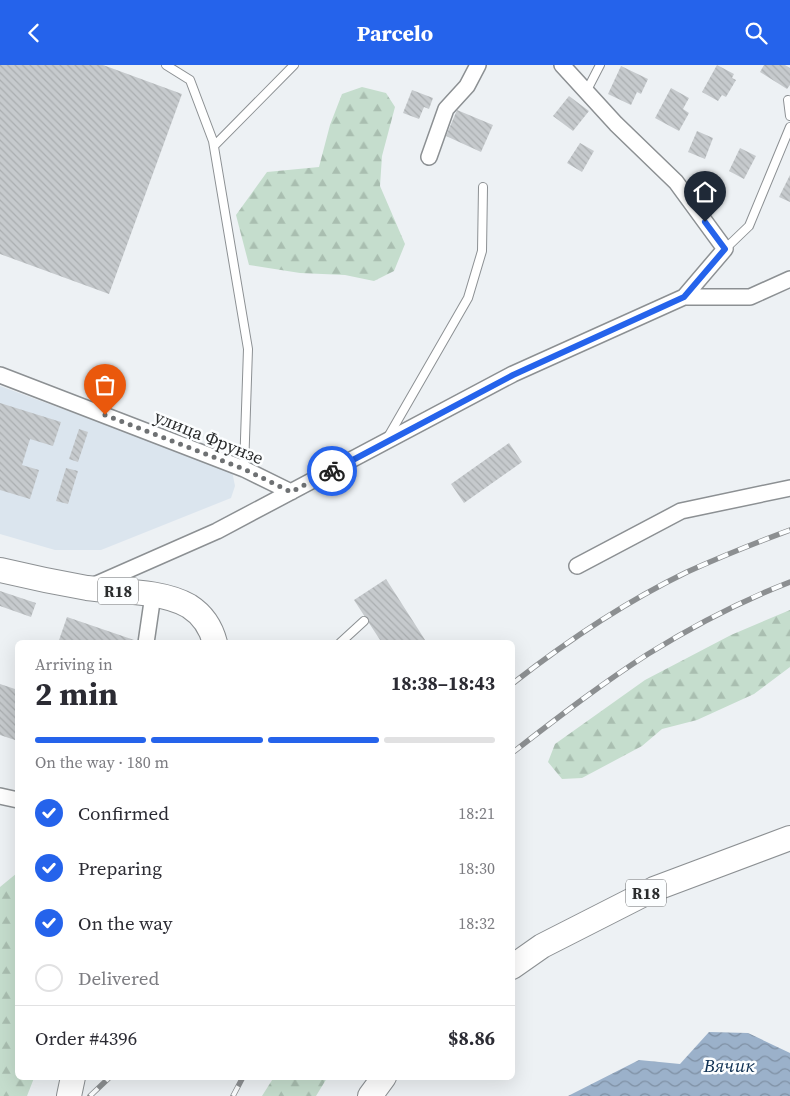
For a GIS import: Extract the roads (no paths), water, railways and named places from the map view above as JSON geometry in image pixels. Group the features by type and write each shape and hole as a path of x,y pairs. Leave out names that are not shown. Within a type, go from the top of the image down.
{"main road":[{"name":"R18","path":"0,570 47,581 88,588 153,595 174,600 189,606 203,617 212,633 213,640"},
{"name":"R18","path":"515,965 542,946 654,889 790,838"},
{"path":"69,1096 72,1080"},
{"path":"370,1096 382,1080"}],"street":[{"path":"429,157 446,109 467,86 478,65"},
{"path":"562,65 616,124 676,182 725,249 684,297"},
{"path":"88,588 217,531 513,375 684,297 750,297 790,279"},
{"name":"улица Фрунзе","path":"0,375 244,469 291,492"},
{"path":"577,566 681,511 790,488"},
{"path":"146,640 153,595"},
{"path":"0,796 15,799"}],"lane":[{"path":"166,65 190,80 214,146 248,349 244,469"},
{"path":"214,146 294,65"},
{"path":"586,91 600,65"},
{"path":"788,100 790,116"},
{"path":"725,249 749,226 790,127"},
{"path":"384,443 409,403 468,298 482,251 483,187"},
{"path":"343,640 364,621"}],"water":[{"name":"Вячик","path":"709,1032 748,1033 790,1053 790,1096 568,1096 639,1060 680,1064"}],"railway":[{"path":"515,682 575,638 641,596 699,566 790,530"},
{"path":"515,751 630,665 718,615 753,597 790,582"},
{"path":"90,1096 107,1080"},
{"path":"233,1096 241,1080"}]}
